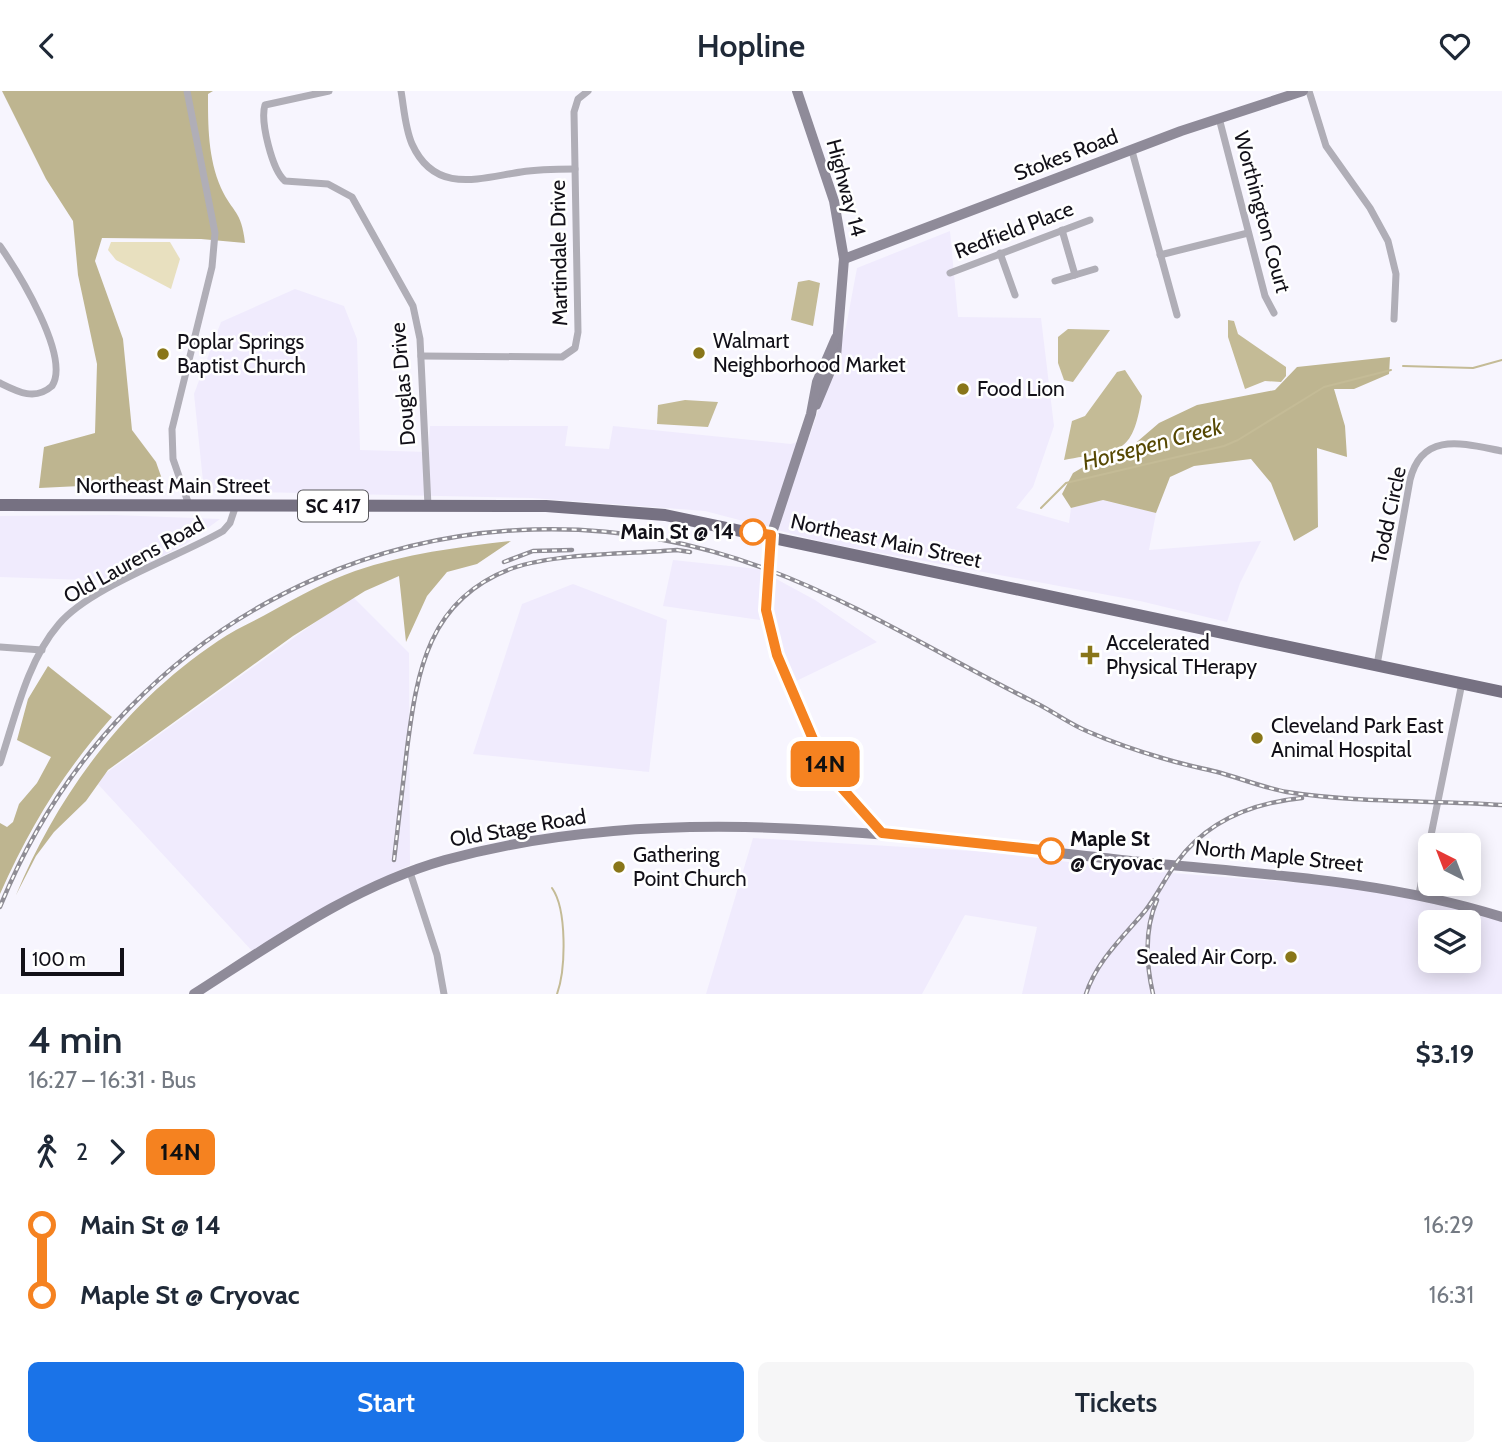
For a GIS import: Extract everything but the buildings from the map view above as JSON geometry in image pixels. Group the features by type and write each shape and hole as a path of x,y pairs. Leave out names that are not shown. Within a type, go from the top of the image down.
{"main road":[{"name":"Northeast Main Street","path":"0,505 537,506 621,509 771,535 1502,692"}],"street":[{"path":"187,91 215,233 212,267 172,429 173,459 189,505"},
{"name":"Douglas Drive","path":"328,91 265,105 264,118 275,170 289,182 335,186 356,202 413,306 421,356 428,506"},
{"path":"401,91 411,143 426,163 443,176 471,181 529,171 576,169"},
{"name":"Martindale Drive","path":"421,356 562,357 573,350 578,332 575,107 588,91"},
{"name":"Highway 14","path":"797,91 834,201 844,259 836,357 811,414 771,535 766,610 777,655 821,758 841,787 882,833"},
{"name":"Stokes Road","path":"844,259 1283,94 1303,91"},
{"path":"1309,91 1326,146 1370,208 1388,241 1396,274 1394,319"},
{"name":"Worthington Court","path":"1219,118 1265,296 1274,313"},
{"path":"1132,151 1177,315"},
{"name":"Redfield Place","path":"950,273 1090,220"},
{"path":"1062,230 1075,275"},
{"path":"1160,255 1248,233"},
{"path":"0,246 30,295 58,367 52,386 38,394 19,392 0,383"},
{"path":"1000,253 1015,295"},
{"path":"1055,281 1095,269"},
{"name":"Todd Circle","path":"1377,665 1410,480 1416,464 1429,450 1448,443 1502,451"},
{"name":"Old Laurens Road","path":"0,763 42,650 59,624 81,605 223,531 230,523 236,505"},
{"path":"0,647 42,650"},
{"path":"1431,833 1462,682"},
{"path":"1502,686 1502,692"},
{"name":"Old Stage Road","path":"194,994 348,899 410,872 515,844 613,832 722,827 882,833"},
{"name":"North Maple Street","path":"882,833 1354,883 1418,894"},
{"path":"410,872 437,955 444,994"},
{"name":"North Maple Street","path":"1427,896 1502,916"}],"shaded area":[{"path":"2,91 213,91 208,94 208,106 213,165 221,188 239,218 245,243 201,239 102,238 95,261 123,339 132,430 156,462 163,482 39,488 44,447 95,433 97,364 78,275 73,221 46,179"},
{"path":"950,231 958,317 1041,318 1054,426 1033,487 1016,508 1069,523 1071,508 1103,500 1156,513 1149,550 1261,541 1240,583 1227,622 1140,601 827,543 705,511 532,498 204,491 194,394 221,322 295,289 344,306 357,339 360,450 428,452 430,426 568,426 565,446 609,449 613,426 791,444 809,438 846,327 857,268"},
{"path":"111,242 170,242 180,259 171,289 116,260 108,250"},
{"path":"809,280 820,283 813,326 791,320 798,282"},
{"path":"1228,320 1234,321 1238,334 1286,367 1286,376 1281,382 1265,381 1245,389 1228,337"},
{"path":"1068,329 1110,330 1073,382 1064,380 1058,363 1058,337"},
{"path":"1390,357 1389,374 1354,389 1334,389 1345,426 1347,457 1317,448 1318,527 1294,541 1271,483 1251,459 1194,466 1170,477 1156,513 1103,500 1071,508 1062,494 1073,473 1085,466 1117,459 1159,423 1197,405 1275,390 1297,367"},
{"path":"1125,370 1142,396 1138,416 1128,441 1111,451 1064,460 1072,421 1085,416 1117,372"},
{"path":"685,400 718,402 708,427 657,424 658,405"},
{"path":"114,515 220,519 187,543 115,581 0,577 0,516"},
{"path":"511,541 477,564 447,572 427,596 406,642 399,576 365,591 293,636 108,770 86,801 54,832 36,856 16,895 52,821 98,753 153,693 218,641 303,594 355,571 413,556"},
{"path":"673,560 758,569 815,600 877,642 790,684 760,620 663,606"},
{"path":"573,584 667,620 649,772 473,754 522,604"},
{"path":"352,596 409,653 410,865 354,892 253,952 95,781"},
{"path":"48,666 112,717 49,801 0,894 0,823 7,827 13,822 19,804 37,783 51,757 17,740 28,699"},
{"path":"753,838 989,852 1133,870 1418,892 1418,896 1431,896 1471,910 1418,910 1418,973 1481,973 1481,914 1502,921 1502,994 1022,994 1037,927 965,915 922,994 706,994"}],"waterway":[{"name":"Horsepen Creek","path":"1403,366 1473,368 1502,360"},
{"name":"Horsepen Creek","path":"1041,508 1066,483 1224,446 1324,387 1391,370"},
{"path":"552,888 560,910 564,939 557,994"}],"railway":[{"path":"0,907 56,800 129,709 215,635 314,579 421,544 533,529 649,537 766,569 869,615 1082,729 1169,760 1279,790 1313,796 1502,805"},
{"path":"504,562 533,551 572,550"},
{"path":"394,860 416,692 432,641 445,618 462,598 484,581 513,568 550,559 677,550 690,552"},
{"path":"1086,994 1103,961 1149,905 1177,862 1202,835 1248,810 1302,798"},
{"path":"1153,994 1148,935 1157,900"}],"bus line":[{"name":"14N","path":"753,532 771,535 766,614 770,636 792,693 821,758 833,777 882,833 1051,851"}],"place":[{"name":"Walmart Neighborhood Market","path":"699,353"},
{"name":"Poplar Springs Baptist Church","path":"163,354"},
{"name":"Food Lion","path":"963,389"},
{"name":"Main St @ 14","path":"753,532"},
{"name":"Accelerated Physical THerapy","path":"1090,655"},
{"name":"Cleveland Park East Animal Hospital","path":"1257,738"},
{"name":"Maple St @ Cryovac","path":"1051,851"},
{"name":"Gathering Point Church","path":"619,867"},
{"name":"Sealed Air Corp.","path":"1291,957"}]}
